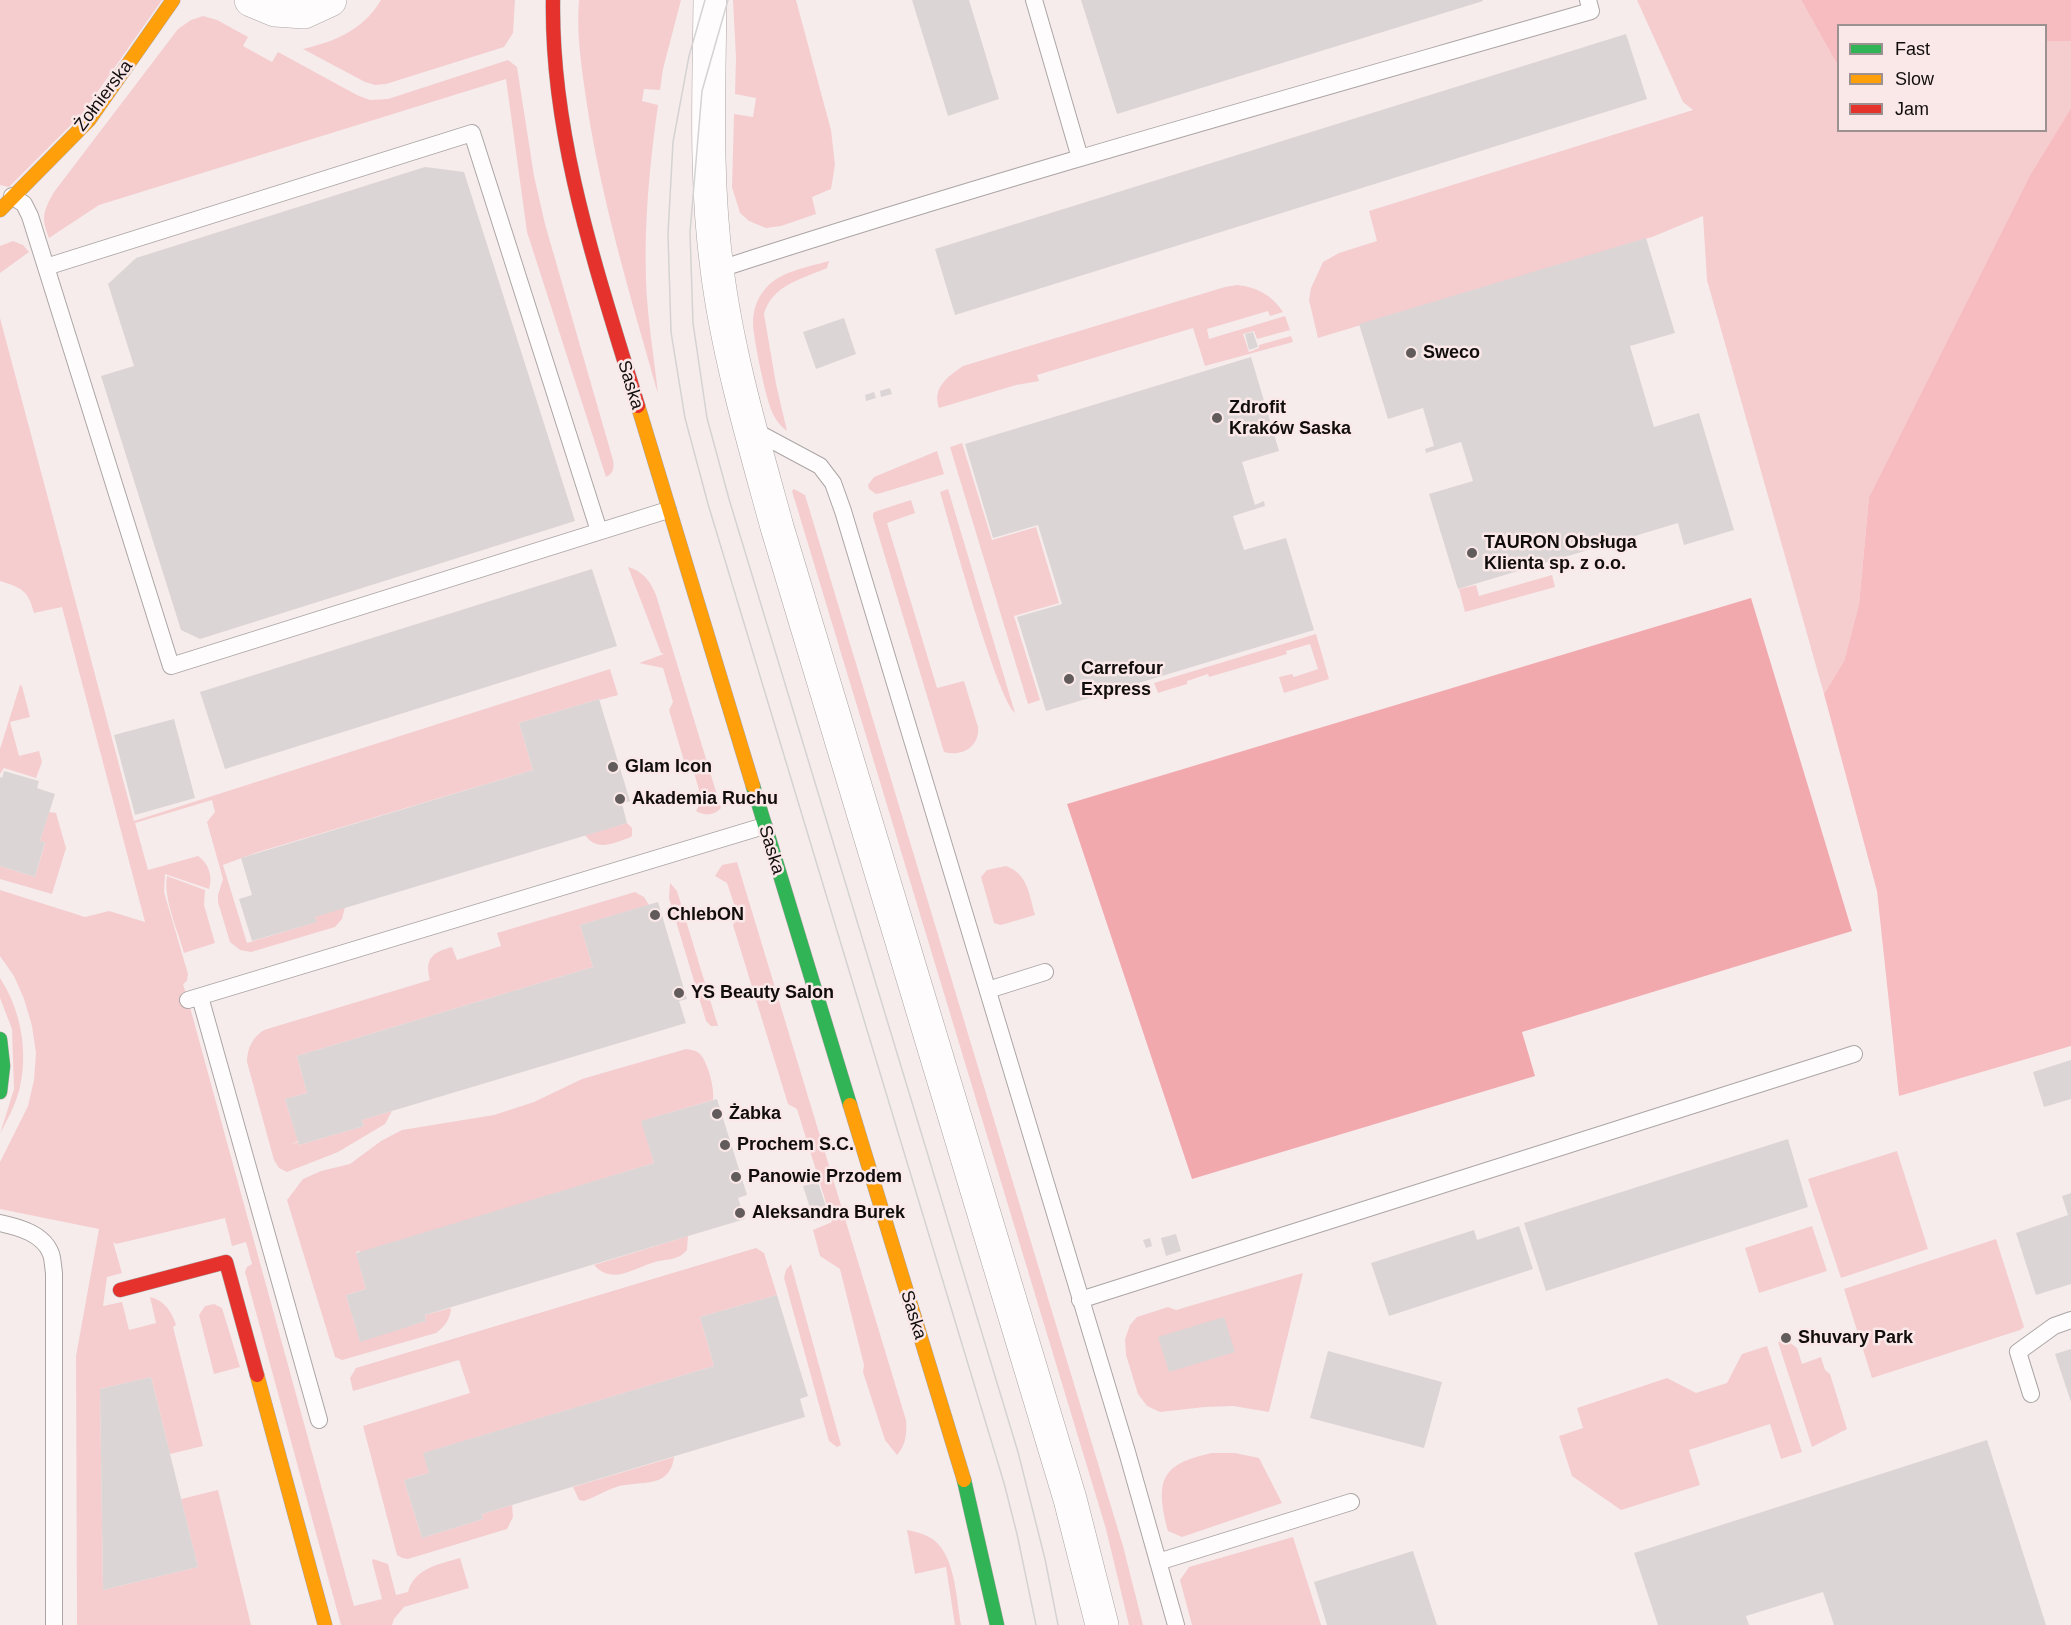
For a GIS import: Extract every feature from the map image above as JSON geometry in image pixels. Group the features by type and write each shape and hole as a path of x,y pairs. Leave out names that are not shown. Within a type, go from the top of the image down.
{"street":[{"name":"Żołnierska","path":"4,200 89,120 173,0"},
{"path":"251,0 275,10 304,12 330,0"},
{"name":"Saska","path":"553,0 553,47 565,134 576,192 605,302 964,1482 997,1625"},
{"path":"710,0 708,181 717,270 750,428 777,527 1070,1500 1102,1625"},
{"path":"0,1039 3,1055 3,1081 0,1092"},
{"path":"120,1290 226,1262 325,1625"}],"lane":[{"path":"1034,0 1080,158"},
{"path":"717,270 846,228 1080,158 1592,11 1588,0"},
{"path":"46,267 472,133 599,531"},
{"path":"4,200 24,204 30,216 171,666 668,510"},
{"path":"750,428 820,466 833,483 843,511 1127,1452 1176,1625"},
{"path":"319,1420 194,999 764,826"},
{"path":"988,990 1045,972"},
{"path":"1080,1300 1854,1054"},
{"path":"0,1223 36,1235 51,1253 54,1273 54,1625"},
{"path":"2031,1395 2018,1352 2054,1326 2071,1320"},
{"path":"1158,1562 1351,1502"}],"shaded area":[{"path":"0,0 162,0 82,114 9,187 0,185"},
{"path":"381,0 515,0 513,33 504,47 386,84 375,85 303,49 348,33 366,19"},
{"path":"579,0 681,0 663,69 660,90 644,89 642,101 658,105 648,192 646,279 658,394 618,250 593,142 580,52"},
{"path":"733,0 796,0 831,130 835,165 831,189 812,197 816,214 781,226 766,228 749,221 740,213 732,187 734,114 753,117 756,98 735,94"},
{"path":"1637,0 1801,0 1837,64 1837,132 2047,132 2047,41 2071,41 2071,108 2030,175 1869,497 1859,604 1844,661 1824,694 1707,280 1703,216 1652,237 1318,338 1309,300 1311,288 1323,262 1339,253 1377,241 1369,211 1693,110 1683,102"},
{"path":"1801,0 2071,0 2071,41 2047,41 2047,24 1837,24 1837,64"},
{"path":"203,16 217,20 248,37 243,46 272,62 278,52 370,100 388,99 508,60 517,67 534,176 545,224 613,460 611,474 606,477 527,232 506,79 99,205 49,238 44,215 54,192 178,29 191,20"},
{"path":"2071,108 2071,1046 1899,1096 1877,891 1824,694 1844,661 1859,604 1869,497 2030,175"},
{"path":"13,241 23,245 29,252 0,273 0,246"},
{"path":"829,261 827,268 789,284 781,290 768,304 764,314 787,431 774,416 767,396 754,330 755,309 763,292 779,277"},
{"path":"1237,285 1263,293 1283,312 1270,316 1268,311 1207,329 1209,339 1285,316 1290,330 1257,339 1254,331 1243,334 1249,352 1259,348 1259,345 1291,336 1293,342 1205,366 1193,328 1037,375 1039,381 1016,385 939,408 937,401 939,389 963,366"},
{"path":"0,318 134,821 610,669 618,695 519,723 533,770 255,853 223,865 247,943 316,922 315,916 345,907 342,919 335,927 251,952 240,950 230,942 218,902 223,879 207,822 215,812 212,800 135,823 148,870 198,856 205,862 209,871 211,880 209,889 165,874 164,892 188,974 187,981 183,984 354,1606 382,1599 373,1559 388,1564 396,1595 408,1592 411,1584 422,1572 460,1558 469,1588 404,1607 392,1625 341,1625 245,1272 252,1264 246,1242 232,1246 225,1218 116,1244 113,1242 122,1273 107,1277 103,1306 122,1302 129,1330 156,1323 150,1297 159,1301 170,1311 176,1325 173,1327 203,1446 170,1454 151,1377 100,1389 103,1590 198,1567 181,1499 218,1490 251,1625 77,1625 76,1356 99,1229 0,1209 0,1162 28,1106 34,1080 36,1053 32,1026 24,999 14,976 0,956 0,890 85,917 109,911 145,922 62,607 34,613 23,591 0,581"},
{"path":"962,443 992,540 1036,527 1059,603 1014,616 1040,700 1028,704 950,447"},
{"path":"937,451 944,474 876,494 869,489 868,485 874,477"},
{"path":"794,489 805,495 1123,1546 1143,1625 1129,1625 1106,1529 792,491"},
{"path":"948,489 1015,713 997,677 963,573 940,492"},
{"path":"911,500 915,513 887,523 937,688 964,681 978,734 973,745 963,752 944,752 873,517 873,513 877,511"},
{"path":"628,567 645,577 656,595 721,808 712,814 696,811 702,800 692,766 684,761 669,710 673,702 663,668 639,663 664,654 661,653"},
{"path":"1552,575 1555,587 1465,612 1459,589 1476,585 1479,596"},
{"path":"1751,598 1852,931 1522,1032 1535,1076 1192,1179 1067,804"},
{"path":"1316,634 1329,679 1284,693 1279,677 1292,674 1294,677 1318,669 1310,644 1286,651 1287,654 1209,677 1208,674 1187,681 1187,684 1158,693 1154,683"},
{"path":"20,685 30,717 10,722 19,756 39,751 42,762 36,778 4,768 0,774 0,749"},
{"path":"49,812 56,813 66,848 52,894 0,879 0,866 35,877 45,843 40,841"},
{"path":"627,823 632,828 632,836 611,844 600,845 585,835"},
{"path":"737,862 906,1420 905,1439 897,1455 885,1440 863,1372 864,1365 840,1269 820,1256 813,1230 832,1222 797,1109 788,1104 733,925 738,916 727,883 715,876 722,865"},
{"path":"1006,866 1023,879 1035,915 1001,925 994,923 981,877 987,870"},
{"path":"167,876 205,890 204,905 215,943 184,953 169,904"},
{"path":"670,883 677,891 718,1026 711,1026 706,1021 669,898"},
{"path":"635,892 644,897 649,905 580,925 593,967 297,1056 307,1093 285,1099 298,1141 290,1145 298,1142 299,1145 364,1126 362,1120 392,1111 385,1124 338,1152 287,1172 279,1168 274,1160 247,1062 249,1048 260,1033 430,980 429,961 435,954 445,949 452,947 457,960 501,946 497,933"},
{"path":"0,978 18,1018 23,1062 17,1097 0,1134 14,1089 12,1029 0,998"},
{"path":"686,1049 700,1054 706,1063 713,1090 713,1100 642,1121 654,1163 361,1253 356,1252 366,1289 346,1295 360,1341 426,1321 425,1315 451,1308 450,1316 436,1333 342,1360 335,1357 287,1200 303,1179 321,1171 350,1164 381,1141 402,1130 494,1115 534,1102 582,1079"},
{"path":"1897,1151 1928,1249 1841,1278 1808,1179"},
{"path":"1812,1226 1827,1271 1759,1293 1745,1248"},
{"path":"688,1236 687,1250 683,1254 630,1272 608,1274 594,1265"},
{"path":"1996,1239 2024,1327 1872,1378 1844,1289"},
{"path":"756,1248 764,1253 777,1295 700,1317 714,1366 424,1453 429,1473 404,1480 422,1538 483,1519 482,1514 512,1505 513,1517 507,1529 408,1559 397,1555 363,1426 470,1393 459,1360 353,1391 350,1378 356,1368"},
{"path":"791,1264 841,1445 837,1447 829,1441 784,1278"},
{"path":"1303,1273 1269,1412 1233,1406 1160,1412 1147,1406 1138,1394 1126,1355 1125,1339 1130,1325 1137,1317 1168,1307 1176,1310"},
{"path":"214,1304 222,1308 240,1367 214,1374 199,1315 205,1306"},
{"path":"1786,1340 1797,1348 1802,1364 1821,1357 1825,1370 1830,1374 1847,1429 1812,1447 1778,1342"},
{"path":"1767,1346 1802,1452 1781,1459 1770,1424 1689,1450 1700,1485 1621,1510 1572,1476 1559,1436 1583,1428 1577,1408 1667,1378 1696,1393 1727,1383 1742,1354"},
{"path":"1212,1453 1235,1453 1259,1458 1282,1503 1182,1537 1168,1531 1162,1499 1162,1487 1166,1477 1181,1463"},
{"path":"674,1457 666,1475 652,1482 616,1487 584,1501 579,1500 573,1487"},
{"path":"907,1530 934,1540 947,1557 954,1580 961,1625 955,1625 946,1567 915,1574"},
{"path":"1293,1537 1321,1625 1192,1625 1180,1580 1189,1567"}],"building":[{"path":"912,0 969,0 999,99 948,116"},
{"path":"1081,0 1482,0 1483,1 1117,114"},
{"path":"1626,34 1647,99 955,315 935,249"},
{"path":"425,167 464,172 575,521 200,639 181,630 101,376 134,366 108,284 136,258"},
{"path":"1646,238 1675,333 1630,346 1654,427 1699,413 1734,530 1684,545 1678,523 1458,589 1429,494 1473,481 1461,442 1426,453 1425,449 1434,446 1423,408 1388,419 1359,324"},
{"path":"844,318 856,354 816,369 803,332"},
{"path":"1253,332 1258,347 1249,350 1245,334"},
{"path":"1251,357 1279,451 1242,462 1255,505 1264,501 1265,506 1233,516 1244,550 1286,538 1314,630 1046,711 1017,617 1062,604 1038,525 993,538 965,444"},
{"path":"890,388 892,394 881,397 880,391"},
{"path":"874,392 876,398 866,401 865,395"},
{"path":"592,569 617,646 225,769 200,692"},
{"path":"599,699 630,801 622,804 627,823 315,917 317,922 252,941 239,899 252,895 241,858 533,770 519,723"},
{"path":"174,719 195,798 135,815 114,735"},
{"path":"4,771 39,781 37,788 55,794 40,841 45,842 35,877 0,866 0,777 2,778"},
{"path":"658,902 687,999 679,1001 686,1023 362,1120 364,1126 299,1145 285,1099 307,1093 297,1056 593,967 580,925"},
{"path":"2071,1060 2071,1099 2044,1107 2033,1072"},
{"path":"717,1099 747,1195 738,1198 745,1219 425,1315 426,1321 360,1342 346,1295 366,1289 356,1253 654,1163 641,1121"},
{"path":"1788,1139 1808,1207 1546,1291 1524,1223"},
{"path":"818,1182 829,1216 814,1221 803,1186"},
{"path":"2071,1193 2071,1284 2036,1295 2016,1233 2068,1215 2062,1196"},
{"path":"1519,1226 1533,1269 1389,1316 1371,1263 1474,1230 1477,1240"},
{"path":"1176,1234 1181,1251 1166,1256 1161,1238"},
{"path":"1150,1238 1152,1246 1146,1248 1143,1240"},
{"path":"777,1295 808,1396 800,1399 805,1417 482,1514 483,1519 422,1538 404,1480 429,1473 423,1453 714,1366 700,1317"},
{"path":"1224,1317 1235,1352 1169,1372 1158,1337"},
{"path":"2071,1349 2071,1402 2055,1354"},
{"path":"1328,1351 1442,1382 1424,1448 1310,1418"},
{"path":"151,1377 198,1567 103,1590 100,1389"},
{"path":"1987,1440 2046,1625 1834,1625 1823,1592 1746,1616 1749,1625 1658,1625 1634,1553"},
{"path":"1413,1551 1437,1625 1327,1625 1314,1582"}],"tram line":[{"path":"705,0 689,56 673,142 668,234 671,332 685,418 708,504 1004,1483 1036,1625"},
{"path":"728,0 702,91 690,232 693,323 707,418 729,499 1018,1452 1045,1559 1058,1625"}],"traffic: fast":[{"path":"753,786 850,1105"},
{"path":"0,1039 3,1066 0,1092"},
{"path":"964,1480 997,1625"}],"traffic: slow":[{"path":"0,210 89,120 173,0"},
{"path":"638,406 753,786"},
{"path":"850,1105 964,1480"},
{"path":"257,1375 325,1625"}],"traffic: jam":[{"path":"553,0 554,52 568,155 593,256 638,406"},
{"path":"120,1290 226,1262 257,1375"}],"place":[{"name":"Sweco","path":"1411,353"},
{"name":"Zdrofit Kraków Saska","path":"1217,418"},
{"name":"TAURON Obsługa Klienta sp. z o.o.","path":"1472,553"},
{"name":"Carrefour Express","path":"1069,679"},
{"name":"Glam Icon","path":"613,767"},
{"name":"Akademia Ruchu","path":"620,799"},
{"name":"ChlebON","path":"655,915"},
{"name":"YS Beauty Salon","path":"679,993"},
{"name":"Żabka","path":"717,1114"},
{"name":"Prochem S.C.","path":"725,1145"},
{"name":"Panowie Przodem","path":"736,1177"},
{"name":"Aleksandra Burek","path":"740,1213"},
{"name":"Shuvary Park","path":"1786,1338"}]}
